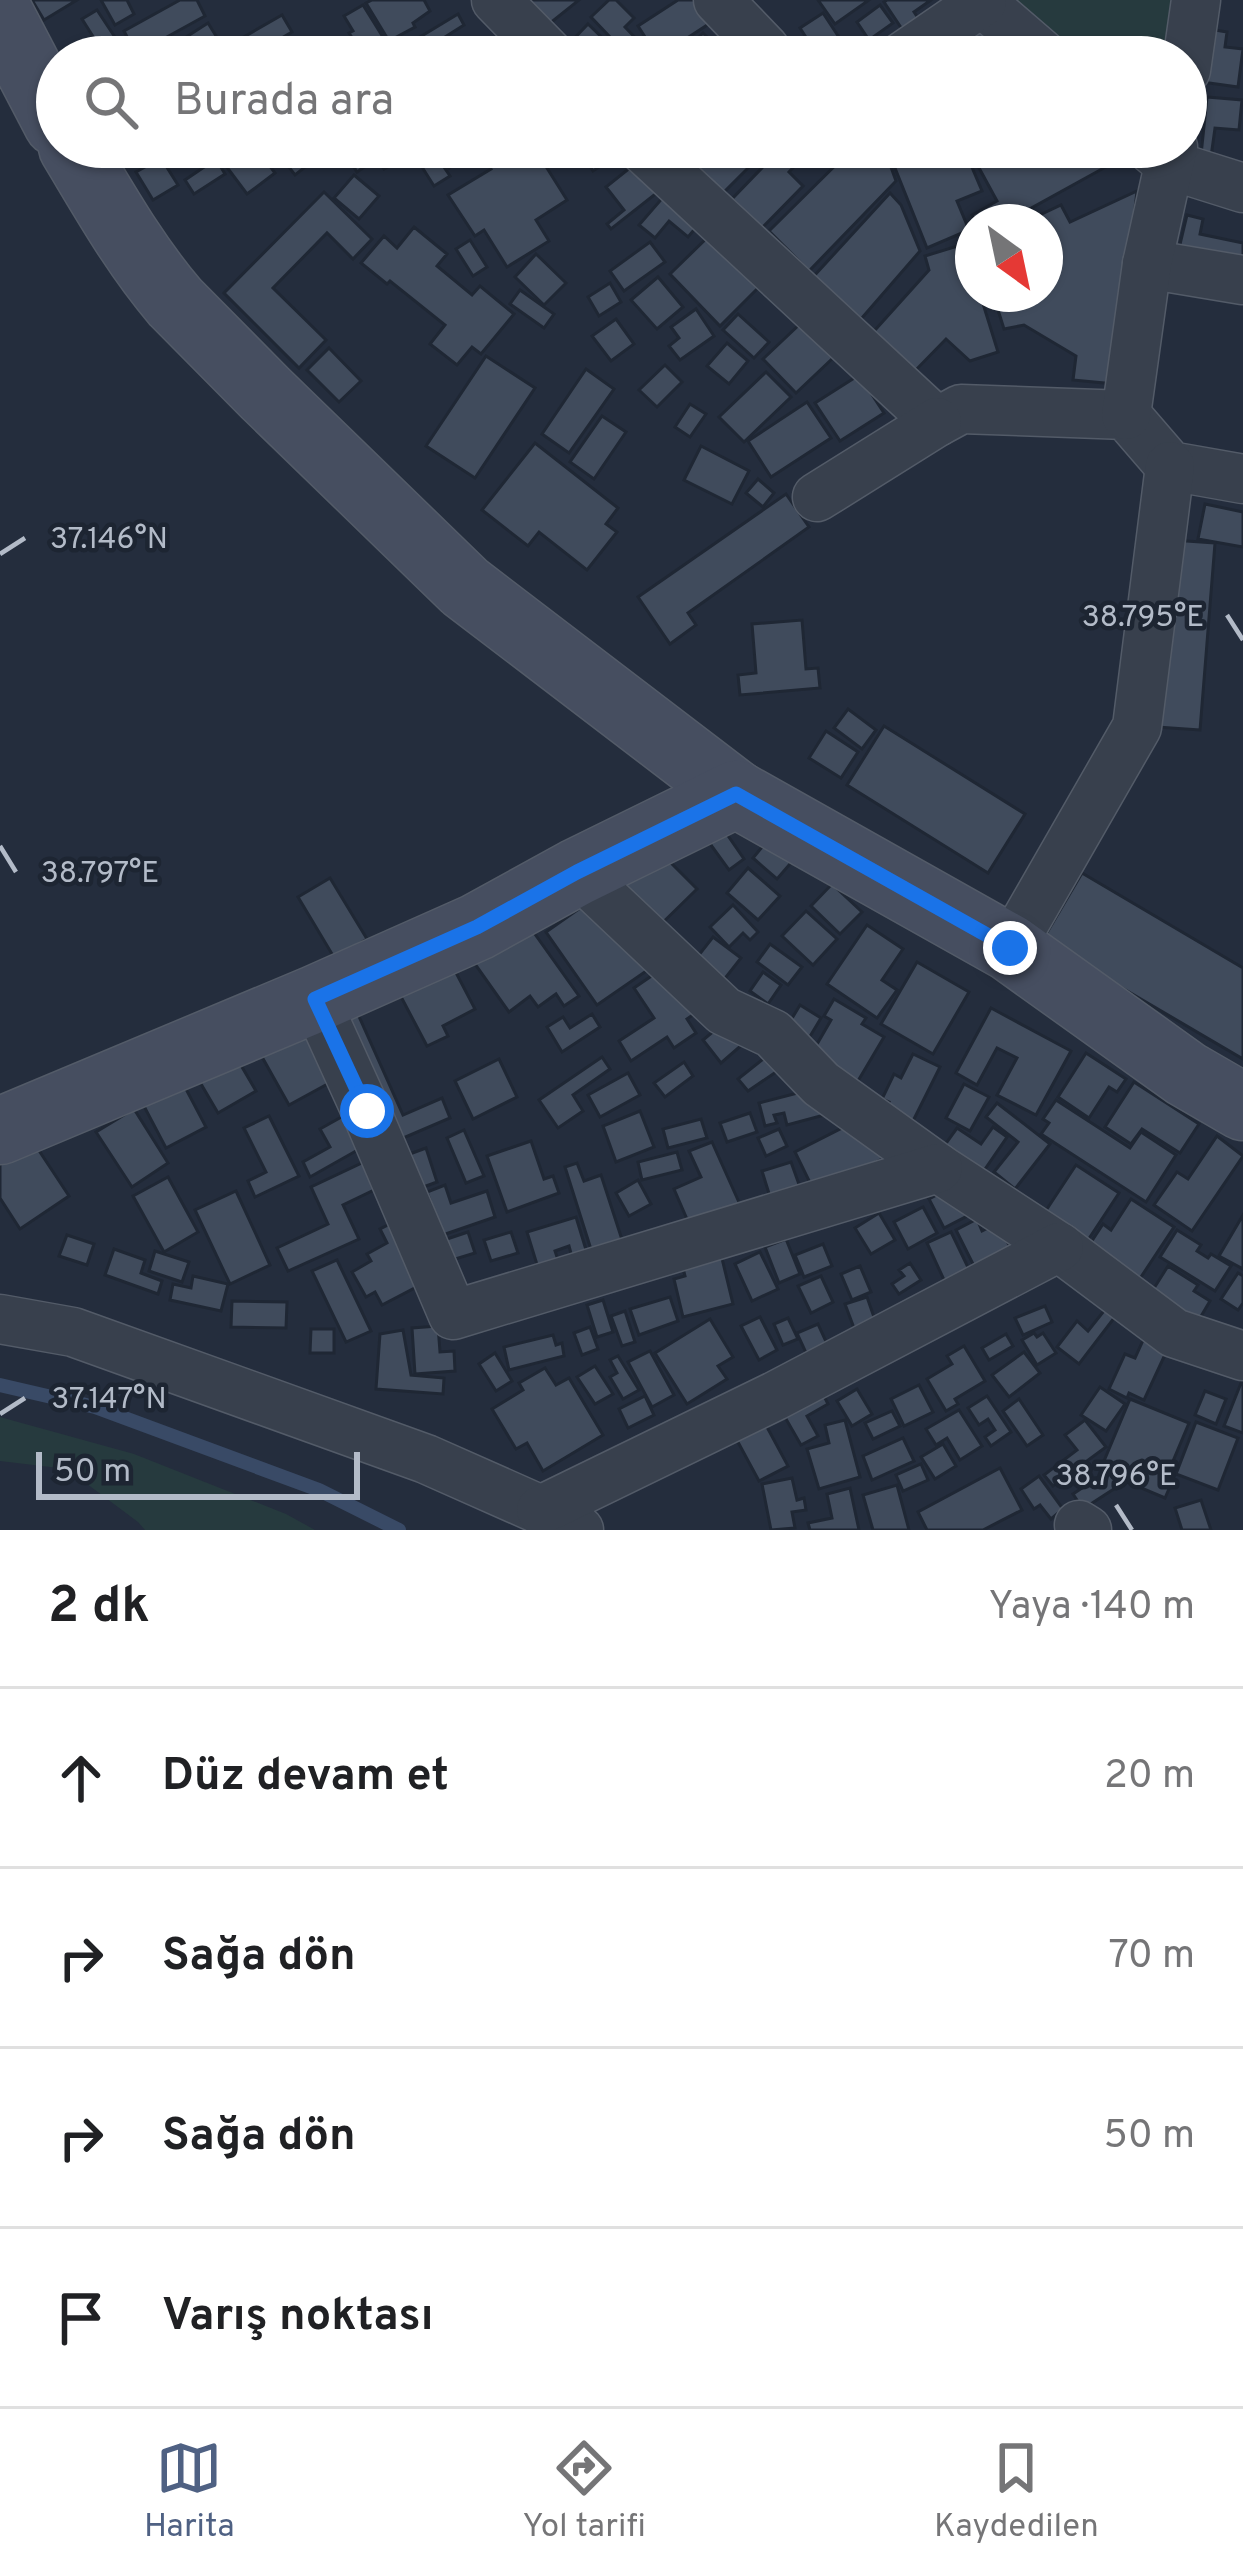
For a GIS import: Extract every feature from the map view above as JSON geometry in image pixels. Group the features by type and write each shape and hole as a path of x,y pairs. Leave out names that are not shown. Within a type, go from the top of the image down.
{"main road":[{"path":"0,14 36,83"},
{"path":"84,168 164,289 465,587 736,794 1010,948 1186,1074 1243,1107"},
{"path":"0,1131 477,927 736,794"}],"street":[{"path":"496,0 531,36"},
{"path":"718,0 753,36"},
{"path":"1191,36 1196,0"},
{"path":"931,36 980,1 1021,36"},
{"path":"671,168 937,422"},
{"path":"1126,416 1162,168"},
{"path":"1198,168 1243,188"},
{"path":"1147,264 1243,280"},
{"path":"817,497 961,409 1126,416 1170,466 1243,479"},
{"path":"1010,948 1137,727 1170,466"},
{"path":"577,872 724,1011 773,1034 821,1084 938,1168 1059,1246 1174,1333 1243,1356"},
{"path":"315,999 453,1315 938,1168"},
{"path":"0,1319 95,1340 426,1459 560,1520 775,1396 1059,1246"}],"green space":[{"path":"1011,0 1173,0 1169,36 1046,36"},
{"path":"0,1417 134,1454 315,1530 145,1530 67,1469 0,1461"}],"building":[{"path":"32,0 77,0 44,20"},
{"path":"101,0 127,0 134,14 115,25"},
{"path":"180,0 197,0 205,16 169,36 127,36 124,31"},
{"path":"424,0 430,11 413,23 415,27 398,36 386,36 366,3"},
{"path":"523,0 579,0 544,28"},
{"path":"609,0 616,0 634,18 625,27 634,36 609,36 591,17"},
{"path":"678,0 710,0 721,16 690,36 644,36 638,26"},
{"path":"818,0 869,0 835,24"},
{"path":"931,0 914,12 924,27 907,36 884,2"},
{"path":"363,5 382,36 351,36 344,16"},
{"path":"880,5 893,23 875,36 866,36 857,22"},
{"path":"97,10 114,36 93,36 82,19"},
{"path":"823,13 838,36 805,36 800,28"},
{"path":"458,14 464,25 447,36 422,36"},
{"path":"282,15 292,32 285,36 245,36"},
{"path":"978,19 998,36 962,36"},
{"path":"208,23 216,36 188,36"},
{"path":"588,24 600,36 577,36"},
{"path":"1209,29 1227,32 1225,47 1243,49 1238,87 1207,83"},
{"path":"1207,97 1242,100 1239,130 1215,128 1211,157 1207,156"},
{"path":"167,168 178,185 153,200 136,172"},
{"path":"203,168 221,168 225,174 194,194 185,180"},
{"path":"228,168 271,168 275,173 247,194"},
{"path":"423,168 445,168 450,176 434,186"},
{"path":"547,168 567,200 536,220 549,241 507,267 484,230 475,236 448,195 491,169"},
{"path":"630,168 640,168 658,192 611,229 607,224 624,210 606,187"},
{"path":"694,168 748,168 720,196"},
{"path":"762,168 793,168 789,172 803,186 762,228 732,199"},
{"path":"833,168 891,168 896,181 809,271 769,231"},
{"path":"895,168 972,168 982,191 955,204 955,236 927,248"},
{"path":"979,168 1104,168 1039,204 992,204 997,201"},
{"path":"354,175 379,196 359,219 334,198"},
{"path":"1137,191 1115,384 1073,380 1076,356 1024,325 1004,329 999,312 1063,312 1063,209 1070,222"},
{"path":"324,192 372,239 353,259 327,233 273,288 326,340 299,368 224,293"},
{"path":"890,193 901,205 920,251 861,319 814,276"},
{"path":"665,195 699,224 688,237 669,221 655,238 639,225"},
{"path":"1187,215 1203,219 1200,234 1243,243 1243,271 1177,257"},
{"path":"414,227 447,254 437,266 472,295 480,286 514,314 481,354 472,347 457,365 430,344 445,325 361,263 384,236 397,248"},
{"path":"712,233 762,284 720,326 670,274"},
{"path":"470,240 487,267 473,276 456,249"},
{"path":"650,242 665,262 624,291 610,271"},
{"path":"955,247 955,312 986,312 998,352 970,361 946,339 909,377 867,339 929,270 925,256"},
{"path":"536,254 566,283 544,305 515,277"},
{"path":"658,277 683,307 657,329 631,300"},
{"path":"610,283 621,302 599,316 588,297"},
{"path":"520,290 554,314 544,328 510,304"},
{"path":"696,309 714,336 680,360 669,346 679,338 671,327"},
{"path":"738,314 769,342 754,358 723,330"},
{"path":"616,319 634,344 611,361 592,336"},
{"path":"801,323 834,357 796,393 763,359"},
{"path":"727,343 748,361 729,384 707,366"},
{"path":"329,348 361,381 339,402 307,370"},
{"path":"486,356 535,388 475,478 426,446"},
{"path":"665,365 682,382 657,407 639,390"},
{"path":"586,369 614,389 569,453 542,434"},
{"path":"766,372 791,397 744,442 719,417"},
{"path":"859,375 884,413 840,441 815,403"},
{"path":"807,402 831,438 771,477 748,441"},
{"path":"690,404 706,414 690,437 675,427"},
{"path":"602,416 626,432 594,479 570,462"},
{"path":"535,443 618,508 606,524 617,532 587,570 539,532 528,546 482,510"},
{"path":"701,446 749,471 732,504 684,480"},
{"path":"758,479 774,493 763,507 746,493"},
{"path":"786,494 809,527 688,613 696,625 670,644 638,597"},
{"path":"1205,504 1243,512 1243,547 1198,539"},
{"path":"1172,540 1215,543 1200,730 1157,727"},
{"path":"802,620 806,669 818,668 820,688 740,695 738,675 756,673 752,624"},
{"path":"848,709 876,730 862,749 834,728"},
{"path":"884,726 1025,814 988,873 847,785"},
{"path":"826,731 858,752 841,778 809,758"},
{"path":"724,830 744,859 729,870 708,841"},
{"path":"771,836 796,857 777,879 753,858"},
{"path":"653,845 697,889 652,933 596,878"},
{"path":"748,868 780,896 758,920 727,893"},
{"path":"1082,873 1243,968 1243,1059 1042,941"},
{"path":"330,878 367,939 335,959 298,897"},
{"path":"832,884 862,912 840,934 811,906"},
{"path":"733,905 758,932 750,940 743,933 729,947 710,927"},
{"path":"583,906 655,965 597,1005 546,932"},
{"path":"806,911 837,939 813,965 782,936"},
{"path":"527,923 579,996 564,1006 556,994 538,1007 530,996 509,1012 473,961"},
{"path":"867,925 903,949 882,980 897,990 877,1018 827,984"},
{"path":"713,937 741,958 719,986 691,965"},
{"path":"441,944 475,1009 443,1026 448,1036 427,1046 388,972"},
{"path":"770,944 802,967 788,985 757,962"},
{"path":"917,962 969,992 933,1054 881,1024"},
{"path":"666,966 697,1012 687,1019 696,1033 674,1048 667,1037 631,1061 619,1041 654,1018 634,988"},
{"path":"763,972 781,985 768,1004 750,991"},
{"path":"834,999 866,1018 862,1024 884,1037 855,1086 809,1058 831,1020 824,1016"},
{"path":"800,1005 821,1018 806,1043 785,1030"},
{"path":"991,1008 1071,1051 1036,1115 997,1095 1017,1058 997,1048 977,1085 956,1073"},
{"path":"357,1012 403,1115 442,1098 450,1118 387,1145 333,1023"},
{"path":"295,1014 333,1081 289,1105 252,1039"},
{"path":"592,1014 600,1027 562,1052 547,1027 563,1017 570,1028"},
{"path":"733,1015 751,1037 721,1063 703,1040"},
{"path":"225,1038 256,1091 218,1113 187,1060"},
{"path":"1086,1053 1126,1079 1117,1092 1109,1087 1089,1118 1058,1097"},
{"path":"913,1054 940,1067 911,1125 884,1112 889,1102 882,1099 894,1074 901,1078"},
{"path":"767,1056 779,1070 748,1091 738,1079"},
{"path":"602,1057 610,1069 573,1095 583,1111 558,1128 539,1100"},
{"path":"499,1059 517,1097 473,1119 455,1081"},
{"path":"684,1062 693,1076 665,1097 654,1083"},
{"path":"176,1070 206,1127 166,1148 136,1091"},
{"path":"628,1073 640,1095 600,1117 588,1095"},
{"path":"1134,1082 1199,1124 1180,1153 1142,1129 1131,1144 1105,1127"},
{"path":"964,1084 989,1097 970,1131 946,1118"},
{"path":"813,1089 828,1114 787,1125 784,1113 774,1115 777,1123 765,1126 759,1103"},
{"path":"1056,1100 1130,1148 1141,1132 1176,1155 1146,1202 1041,1134 1049,1123 1043,1119"},
{"path":"997,1103 1050,1144 1015,1189 994,1172 1018,1142 986,1117"},
{"path":"134,1109 168,1163 132,1187 96,1132"},
{"path":"640,1111 654,1147 616,1162 603,1126"},
{"path":"750,1113 757,1132 727,1142 720,1123"},
{"path":"345,1115 363,1147 310,1177 303,1162 330,1147 320,1129"},
{"path":"269,1116 299,1176 255,1197 248,1181 266,1172 244,1128"},
{"path":"701,1119 707,1138 668,1148 663,1129"},
{"path":"856,1121 886,1157 815,1193 795,1152"},
{"path":"993,1127 1007,1137 983,1172 944,1146 957,1128 981,1144"},
{"path":"779,1129 787,1146 766,1156 758,1138"},
{"path":"464,1130 484,1176 466,1183 447,1138"},
{"path":"1217,1136 1243,1156 1192,1231 1154,1205 1177,1172 1188,1179"},
{"path":"30,1137 69,1196 20,1229 0,1198 0,1157"},
{"path":"531,1141 544,1179 553,1176 559,1193 507,1212 487,1156"},
{"path":"712,1142 742,1209 690,1226 674,1189 701,1177 689,1151"},
{"path":"426,1148 437,1182 418,1189 407,1155"},
{"path":"677,1152 682,1170 642,1180 638,1162"},
{"path":"364,1162 376,1189 343,1205 359,1239 288,1271 277,1248 328,1224 311,1187"},
{"path":"791,1162 801,1190 771,1200 762,1171"},
{"path":"577,1163 584,1181 601,1175 626,1252 595,1262 565,1167"},
{"path":"1076,1165 1119,1193 1088,1240 1045,1212"},
{"path":"168,1177 198,1232 164,1252 133,1196"},
{"path":"638,1180 651,1204 629,1216 616,1193"},
{"path":"445,1185 451,1203 487,1191 495,1217 431,1239 433,1209 427,1192"},
{"path":"954,1186 969,1215 944,1228 929,1199"},
{"path":"236,1191 270,1265 230,1284 195,1210"},
{"path":"1131,1199 1174,1227 1137,1283 1086,1250 1103,1224 1111,1230"},
{"path":"923,1207 937,1233 908,1249 894,1222"},
{"path":"879,1213 895,1240 871,1254 855,1228"},
{"path":"1243,1215 1243,1269 1219,1256"},
{"path":"576,1217 587,1253 572,1257 569,1246 555,1251 564,1278 543,1284 527,1232"},
{"path":"977,1219 982,1231 998,1223 1018,1263 982,1282 956,1230"},
{"path":"392,1223 424,1283 382,1305 375,1292 366,1297 352,1272 371,1261 367,1254 387,1243 380,1229"},
{"path":"1177,1230 1201,1245 1197,1251 1231,1266 1215,1291 1160,1257"},
{"path":"468,1232 475,1253 439,1264 432,1244"},
{"path":"511,1232 518,1253 491,1261 484,1240"},
{"path":"951,1232 976,1284 951,1295 927,1243"},
{"path":"67,1235 94,1244 87,1265 59,1256"},
{"path":"786,1239 800,1274 779,1283 765,1247"},
{"path":"718,1242 733,1304 683,1317 674,1279 685,1276 679,1252"},
{"path":"823,1244 832,1266 804,1277 795,1255"},
{"path":"114,1249 145,1260 141,1273 162,1281 158,1294 105,1275"},
{"path":"155,1251 189,1262 182,1282 149,1271"},
{"path":"760,1252 778,1289 752,1301 735,1264"},
{"path":"337,1260 371,1331 346,1342 312,1271"},
{"path":"910,1263 921,1280 899,1294 892,1284 904,1276 899,1270"},
{"path":"860,1266 871,1292 852,1300 841,1274"},
{"path":"1168,1266 1198,1285 1194,1291 1210,1301 1197,1323 1151,1293"},
{"path":"1238,1273 1243,1276 1243,1303 1238,1310 1221,1299"},
{"path":"193,1276 228,1284 221,1311 170,1300 173,1284 191,1288"},
{"path":"821,1276 833,1302 811,1313 798,1286"},
{"path":"670,1297 678,1321 639,1335 630,1309"},
{"path":"867,1297 875,1320 854,1328 845,1304"},
{"path":"603,1300 613,1332 597,1337 587,1305"},
{"path":"232,1301 287,1302 286,1328 231,1327"},
{"path":"1111,1302 1121,1309 1079,1364 1057,1347 1077,1321 1088,1331"},
{"path":"1045,1306 1052,1322 1023,1335 1015,1318"},
{"path":"625,1311 635,1342 622,1346 611,1316"},
{"path":"760,1317 777,1350 759,1360 741,1326"},
{"path":"788,1318 798,1339 783,1345 774,1324"},
{"path":"710,1319 733,1357 718,1366 727,1379 687,1404 655,1353"},
{"path":"818,1324 829,1348 808,1357 797,1333"},
{"path":"438,1326 440,1352 454,1351 455,1371 415,1374 412,1328"},
{"path":"590,1327 598,1349 582,1355 574,1333"},
{"path":"311,1329 334,1329 334,1353 310,1353"},
{"path":"403,1330 411,1375 444,1378 443,1394 376,1389 380,1334"},
{"path":"1034,1333 1037,1337 1043,1333 1056,1353 1037,1365 1022,1340"},
{"path":"1006,1334 1013,1346 989,1360 982,1348"},
{"path":"553,1335 556,1345 562,1343 564,1356 509,1370 504,1347"},
{"path":"1145,1336 1169,1346 1144,1400 1129,1393 1127,1398 1109,1389 1125,1354 1135,1358"},
{"path":"964,1346 985,1381 955,1399 958,1404 946,1411 927,1379 952,1364 947,1356"},
{"path":"650,1351 674,1395 652,1407 628,1362"},
{"path":"1024,1352 1040,1373 1009,1397 992,1375"},
{"path":"495,1353 512,1381 496,1391 479,1364"},
{"path":"618,1356 639,1390 623,1399 610,1377 617,1373 610,1360"},
{"path":"595,1366 613,1394 595,1404 577,1377"},
{"path":"545,1368 556,1385 569,1378 603,1435 543,1471 527,1443 516,1449 492,1409 523,1390 519,1383"},
{"path":"1243,1378 1243,1433 1224,1426"},
{"path":"919,1385 933,1412 904,1426 891,1399"},
{"path":"1100,1387 1125,1404 1106,1431 1081,1415"},
{"path":"857,1389 872,1414 852,1426 837,1401"},
{"path":"821,1390 828,1404 807,1416 818,1436 801,1445 782,1412"},
{"path":"1205,1391 1226,1399 1216,1424 1195,1415"},
{"path":"645,1396 654,1415 628,1428 619,1409"},
{"path":"987,1396 1011,1432 991,1446 985,1437 995,1430 988,1419 979,1425 968,1408"},
{"path":"1019,1399 1043,1435 1027,1446 1003,1411"},
{"path":"1130,1399 1189,1423 1168,1473 1175,1475 1165,1498 1127,1482 1131,1472 1104,1461"},
{"path":"959,1410 982,1446 960,1460 947,1438 936,1445 926,1429"},
{"path":"892,1411 900,1426 873,1439 865,1423"},
{"path":"761,1416 788,1466 759,1481 732,1431"},
{"path":"845,1420 860,1477 819,1489 807,1449 829,1443 825,1425"},
{"path":"1085,1420 1106,1447 1053,1486 1044,1475 1077,1450 1065,1435"},
{"path":"1196,1422 1238,1438 1218,1490 1176,1474"},
{"path":"903,1438 914,1461 872,1480 863,1456"},
{"path":"943,1444 956,1466 935,1479 921,1457"},
{"path":"921,1464 928,1480 903,1491 896,1475"},
{"path":"1000,1468 1022,1510 983,1530 927,1530 918,1512"},
{"path":"1112,1468 1123,1483 1083,1509 1073,1494"},
{"path":"1039,1476 1063,1509 1051,1519 1040,1505 1034,1509 1021,1489"},
{"path":"792,1478 797,1500 804,1498 806,1510 792,1512 795,1528 771,1530 762,1484"},
{"path":"897,1485 909,1530 873,1530 863,1495"},
{"path":"850,1488 859,1530 810,1530 808,1523 832,1518 827,1494"},
{"path":"1201,1500 1211,1530 1182,1530 1175,1508"}],"waterway":[{"path":"0,1385 95,1407 319,1490 399,1530"}],"route":[{"path":"367,1111 315,999 477,927 736,794 1010,948"}]}
